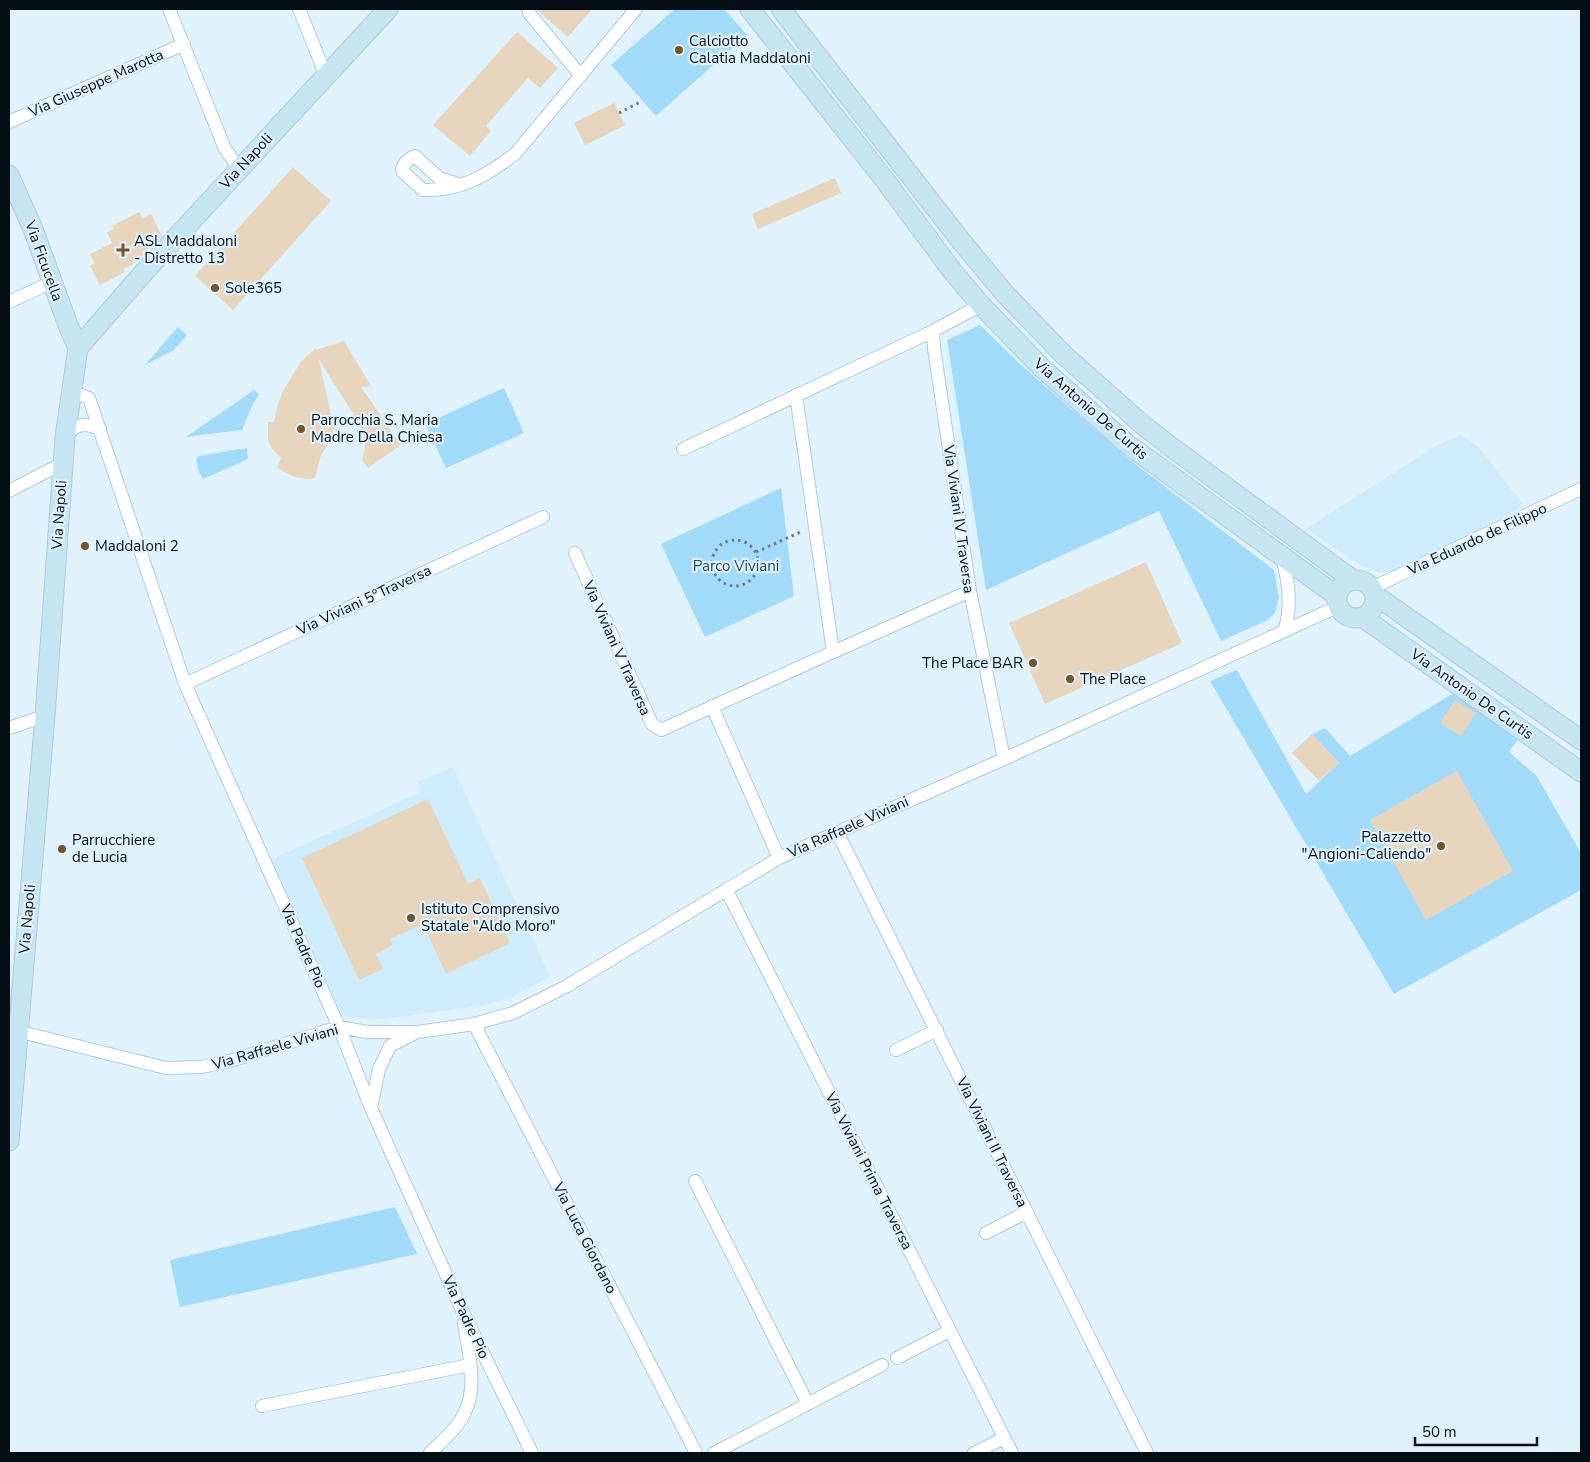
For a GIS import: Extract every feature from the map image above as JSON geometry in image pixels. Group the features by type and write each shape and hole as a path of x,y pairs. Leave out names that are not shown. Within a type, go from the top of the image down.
{"street":[{"path":"169,9 225,149 239,168"},
{"path":"299,9 326,76"},
{"name":"Via Napoli","path":"9,1141 45,716 65,437 78,348 239,168 388,9"},
{"path":"461,185 494,170 515,154 636,9"},
{"name":"Via Antonio De Curtis","path":"750,9 884,179 953,272 981,305 1043,369 1127,444 1281,555 1338,601 1344,614 1358,618 1362,617 1581,772"},
{"name":"Via Antonio De Curtis","path":"781,9 961,241 1006,295 1064,355 1174,450 1354,580 1364,581 1374,591 1581,740"},
{"path":"529,13 581,76"},
{"name":"Via Giuseppe Marotta","path":"9,122 184,44"},
{"path":"884,179 903,165"},
{"name":"Via Ficucella","path":"9,178 33,229 78,348"},
{"path":"9,302 52,282"},
{"path":"683,449 934,331 981,305"},
{"name":"Via Viviani IV Traversa","path":"934,331 934,348 970,591 1004,759"},
{"name":"Via Padre Pio","path":"71,391 89,398 185,684 339,1027 371,1108 462,1310 532,1453"},
{"path":"796,395 833,652"},
{"path":"65,437 74,427 88,424 100,428"},
{"path":"9,491 63,464"},
{"name":"Via Eduardo de Filippo","path":"1374,591 1581,489"},
{"name":"Via Viviani 5°Traversa","path":"185,684 543,517"},
{"name":"Via Viviani V Traversa","path":"575,553 652,724 661,730 970,591"},
{"path":"1281,555 1287,574 1290,612 1286,630"},
{"path":"1338,601 1343,586 1354,580"},
{"path":"1362,617 1374,606 1374,591"},
{"name":"Via Raffaele Viviani","path":"17,1030 166,1068 201,1068 230,1061 339,1027 367,1032 418,1032 474,1024 513,1012 567,986 779,858 1004,759 1286,630 1338,601"},
{"path":"712,706 779,858"},
{"path":"9,728 45,716"},
{"name":"Via Viviani II Traversa","path":"837,832 1148,1453"},
{"name":"Via Viviani Prima Traversa","path":"726,889 1012,1453"},
{"name":"Via Luca Giordano","path":"474,1024 696,1453"},
{"path":"896,1050 936,1030"},
{"name":"Via Raffaele Viviani","path":"371,1108 379,1069 390,1046 418,1032"},
{"path":"695,1181 808,1404"},
{"path":"986,1234 1027,1212"},
{"path":"430,1453 454,1429 466,1411 472,1388 462,1310"},
{"path":"897,1358 950,1330"},
{"path":"262,1406 470,1364"},
{"path":"714,1453 882,1366"},
{"path":"974,1453 1004,1438"}],"path":[{"path":"619,113 642,101"},
{"path":"756,552 815,525"},
{"path":"736,540 744,542 756,552 758,568 750,582 736,587 728,586 717,578 713,571 713,557 721,545 736,540"}],"shaded area":[{"path":"1460,435 1479,447 1524,506 1399,571 1390,572 1379,572 1363,567 1306,529 1434,447"},
{"name":"Istituto Comprensivo Statale \"Aldo Moro\"","path":"453,767 550,977 507,999 479,1006 383,1019 343,1017 272,859 421,792 418,782"}],"green space":[{"name":"Calciotto Calatia Maddaloni","path":"675,9 724,9 747,35 656,116 611,65"},
{"path":"980,325 1020,364 1125,456 1274,570 1279,598 1275,613 1268,620 1221,641 1159,511 986,590 947,340"},
{"path":"178,327 187,335 174,350 145,365"},
{"path":"504,388 524,433 446,468 425,424"},
{"path":"254,390 259,394 242,430 186,437"},
{"path":"247,448 248,459 203,479 197,465 198,456"},
{"name":"Parco Viviani","path":"781,488 794,596 705,637 661,544"},
{"path":"1237,670 1306,794 1339,763 1312,734 1325,728 1350,756 1454,693 1518,739 1509,752 1536,775 1581,853 1581,890 1394,994 1210,681"},
{"path":"395,1207 417,1254 180,1307 170,1260"}],"building":[{"path":"536,9 592,9 568,37"},
{"path":"517,32 558,68 540,88 528,78 486,126 491,131 470,156 433,125"},
{"path":"614,103 625,125 585,145 574,123"},
{"path":"293,167 331,201 233,310 195,276"},
{"path":"835,178 841,193 758,229 752,214"},
{"name":"ASL Maddaloni - Distretto 13","path":"139,212 142,218 151,214 162,236 151,243 153,246 142,252 143,255 135,259 137,262 123,269 125,272 100,285 90,266 94,263 90,254 112,243 107,232 114,229 112,226"},
{"path":"344,341 371,386 361,387 401,445 368,468 362,460 365,436 361,426 319,360 334,428 331,440 321,455 315,478 295,477 277,467 281,458 272,449 268,441 268,422 274,422 282,393 300,363 316,348 316,350"},
{"path":"1146,562 1182,643 1045,704 1009,623"},
{"path":"1455,700 1476,713 1461,736 1440,723"},
{"path":"1312,734 1339,763 1319,781 1292,753"},
{"name":"Palazzetto \"Angioni-Caliendo\"","path":"1457,771 1513,871 1426,920 1370,820"},
{"path":"428,799 468,884 480,878 510,943 446,974 423,924 390,939 393,945 376,954 383,969 359,980 302,858"}],"place":[{"name":"Calciotto Calatia Maddaloni","path":"679,50"},
{"name":"ASL Maddaloni - Distretto 13","path":"123,250"},
{"name":"Sole365","path":"215,288"},
{"name":"Parrocchia S. Maria Madre Della Chiesa","path":"301,429"},
{"name":"Maddaloni 2","path":"85,546"},
{"name":"The Place BAR","path":"1033,663"},
{"name":"The Place","path":"1070,679"},
{"name":"Palazzetto \"Angioni-Caliendo\"","path":"1441,846"},
{"name":"Parrucchiere de Lucia","path":"62,849"},
{"name":"Istituto Comprensivo Statale \"Aldo Moro\"","path":"411,918"}]}
